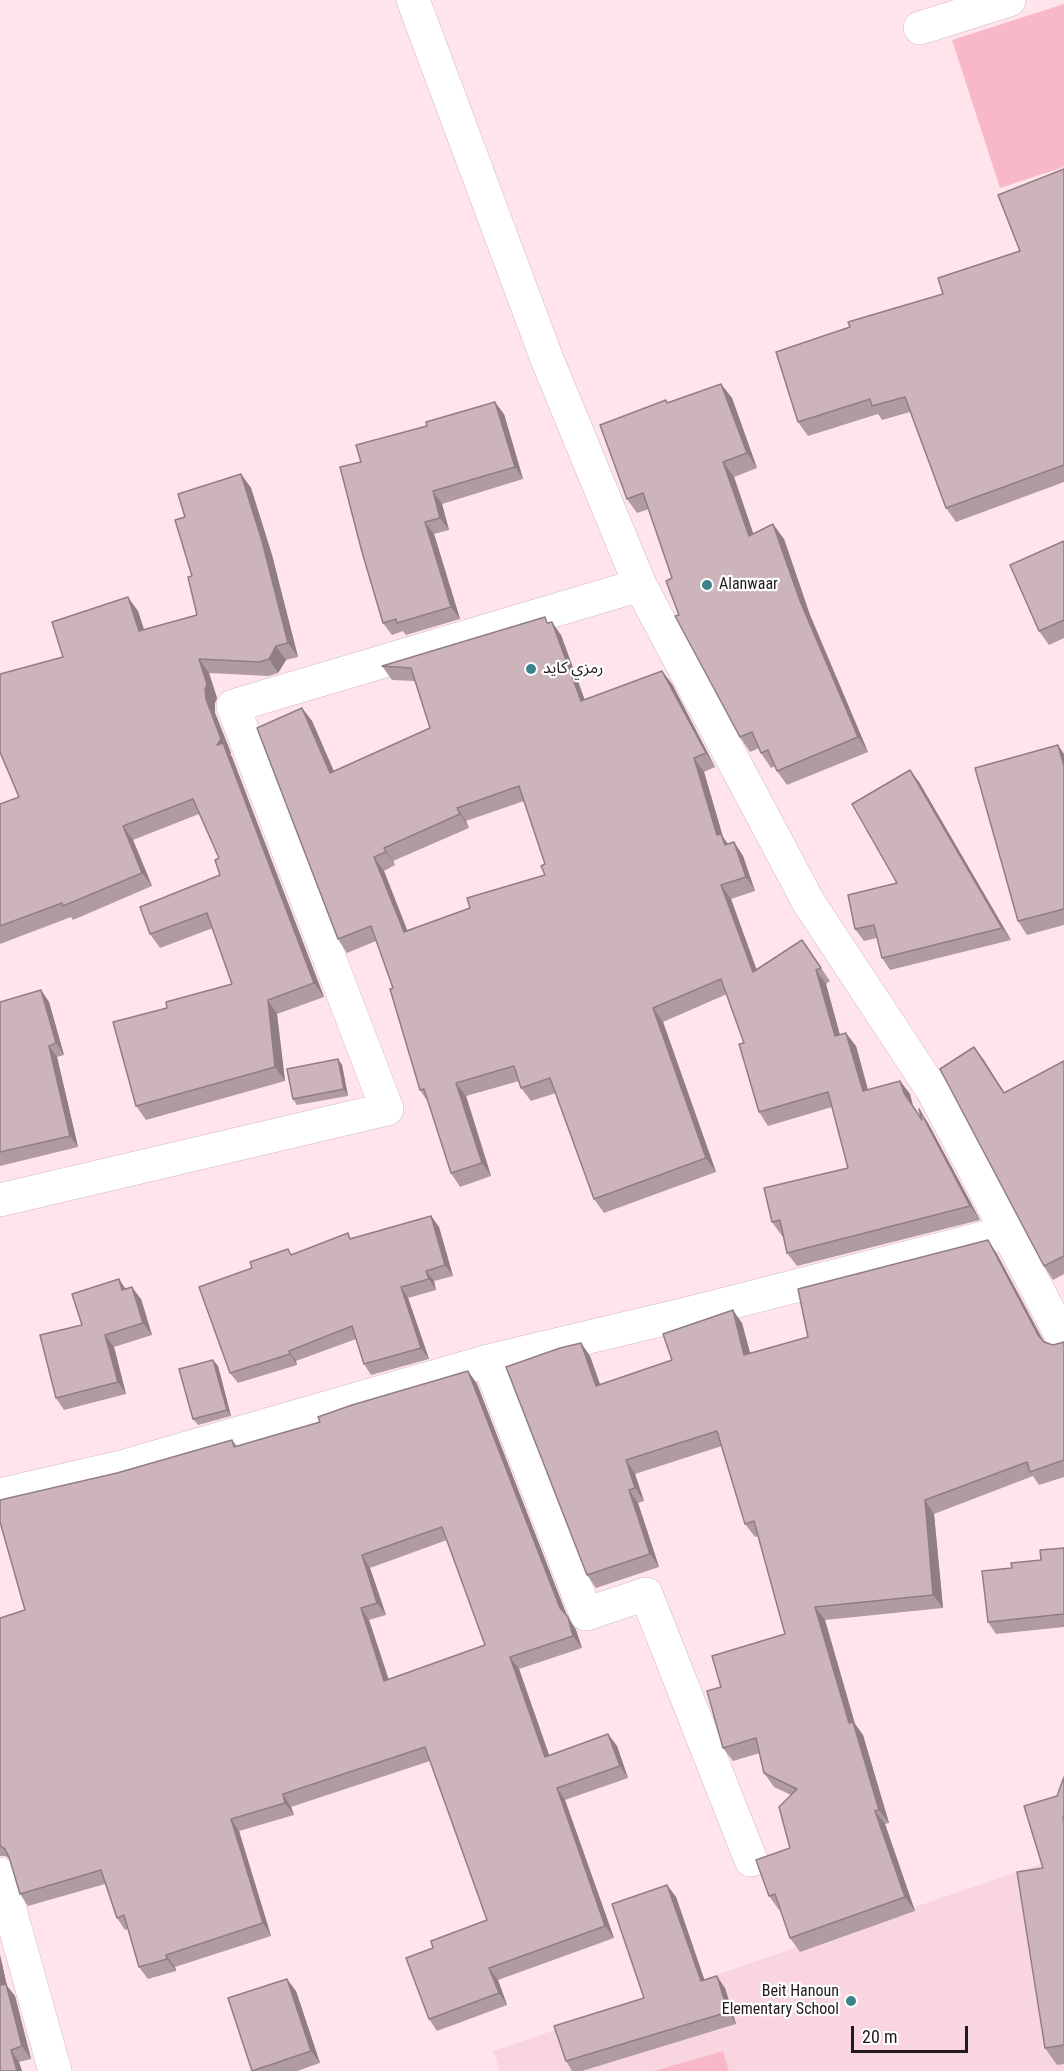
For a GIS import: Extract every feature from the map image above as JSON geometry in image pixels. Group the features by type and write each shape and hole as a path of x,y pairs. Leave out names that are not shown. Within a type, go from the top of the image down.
{"street":[{"path":"413,0 547,358 639,585 808,903 933,1091 1064,1340"},
{"path":"920,28 1009,0"},
{"path":"0,1200 387,1109 233,706 639,585"},
{"path":"0,1495 120,1467 488,1361 706,1309 1007,1232"},
{"path":"488,1361 586,1614 646,1594 751,1860"},
{"path":"0,1874 56,2071"}],"shaded area":[{"path":"1064,4 1064,167 1000,188 952,40"},
{"name":"Beit Hanoun Elementary School","path":"1064,1856 1064,2071 500,2071 493,2051"},
{"path":"723,2051 729,2071 654,2071"}],"building":[{"path":"1064,169 1064,465 946,508 905,397 872,406 870,399 798,422 776,352 850,327 848,322 943,294 938,278 1020,251 998,195"},
{"path":"721,384 747,453 723,462 749,536 773,524 800,601 858,737 777,771 768,750 761,753 752,732 740,737 675,616 679,615 666,581 672,578 643,493 627,499 600,425 666,400 667,403"},
{"path":"495,402 515,467 433,491 440,518 425,522 451,607 397,623 396,619 383,623 340,467 361,462 356,445 427,426 426,422"},
{"path":"241,474 262,541 288,643 276,646 269,659 259,662 199,659 207,684 206,699 221,739 217,745 223,743 314,983 268,1000 275,1067 136,1106 113,1022 167,1008 166,1002 232,984 207,913 150,934 140,907 220,875 215,860 219,858 193,799 123,826 142,873 63,906 62,903 0,926 0,804 19,797 0,752 0,674 63,657 52,622 128,597 139,631 197,615 188,577 192,576 175,520 185,517 178,494"},
{"path":"1064,541 1064,620 1039,631 1010,565"},
{"path":"545,617 547,623 552,622 581,701 662,671 706,753 694,758 717,835 721,834 725,845 734,842 746,877 721,885 753,972 802,940 821,968 816,970 835,1036 846,1033 863,1091 900,1081 904,1093 922,1120 919,1109 970,1206 787,1253 780,1220 772,1222 764,1188 848,1168 828,1092 759,1112 739,1044 744,1043 721,979 653,1008 706,1158 594,1199 550,1078 521,1088 514,1066 456,1083 482,1163 451,1173 424,1089 420,1090 390,989 393,988 371,926 338,939 257,728 302,708 330,773 430,728 411,668 382,666","holes":["519,786 545,864 541,866 545,875 467,898 470,908 404,932 374,857 386,852 384,848 460,814 457,808"]},
{"path":"1058,745 1064,766 1064,909 1018,921 975,768"},
{"path":"910,770 1002,928 882,958 874,925 855,929 848,895 897,883 852,804"},
{"path":"41,990 56,1043 49,1046 70,1136 0,1152 0,1002"},
{"path":"974,1047 1004,1093 1064,1061 1064,1256 1044,1266 940,1069"},
{"path":"338,1059 344,1089 293,1099 287,1069"},
{"path":"431,1216 445,1265 426,1271 429,1279 401,1287 421,1348 364,1364 352,1326 289,1351 290,1354 230,1373 199,1287 252,1268 250,1262 288,1249 291,1255 348,1233 350,1239"},
{"path":"988,1240 1038,1335 1044,1342 1053,1345 1064,1342 1064,1460 1030,1472 1027,1462 925,1500 933,1595 815,1607 849,1723 853,1722 879,1810 875,1811 905,1897 790,1938 775,1894 769,1896 756,1860 790,1848 779,1807 797,1789 764,1773 756,1738 723,1748 707,1691 721,1687 712,1656 785,1634 754,1521 745,1524 717,1431 626,1460 635,1488 629,1490 650,1554 587,1575 506,1367 581,1343 596,1386 672,1360 663,1334 733,1310 744,1355 808,1337 798,1289"},
{"path":"119,1279 122,1290 132,1287 143,1323 105,1335 118,1382 56,1398 40,1335 82,1325 72,1294"},
{"path":"213,1360 227,1410 193,1419 179,1369"},
{"path":"468,1371 560,1608 568,1617 573,1636 510,1657 545,1757 608,1734 620,1766 557,1788 605,1926 489,1968 499,1993 429,2019 406,1958 433,1948 431,1941 487,1920 425,1747 283,1794 285,1803 231,1819 263,1923 166,1955 167,1959 139,1967 124,1915 117,1918 101,1870 20,1894 9,1857 5,1849 0,1846 0,1618 25,1610 0,1522 0,1500 117,1473 232,1440 234,1447 320,1422 318,1417","holes":["442,1527 485,1645 384,1681 361,1608 377,1603 362,1555"]},
{"path":"1064,1548 1064,1614 988,1622 982,1571 1012,1568 1011,1563 1041,1560 1040,1550"},
{"path":"1064,1777 1064,2045 1045,2048 1017,1872 1043,1868 1024,1806 1057,1796"},
{"path":"667,1885 701,1981 717,1976 728,2012 566,2061 554,2026 644,1998 612,1904"},
{"path":"0,1979 2,1985 6,1984 22,2046 11,2050 17,2071 0,2071"},
{"path":"287,1979 311,2051 252,2071 228,1998"}],"place":[{"name":"Alanwaar","path":"707,585"},
{"name":"رمزي كايد","path":"531,669"},
{"name":"Beit Hanoun Elementary School","path":"851,2001"}]}
